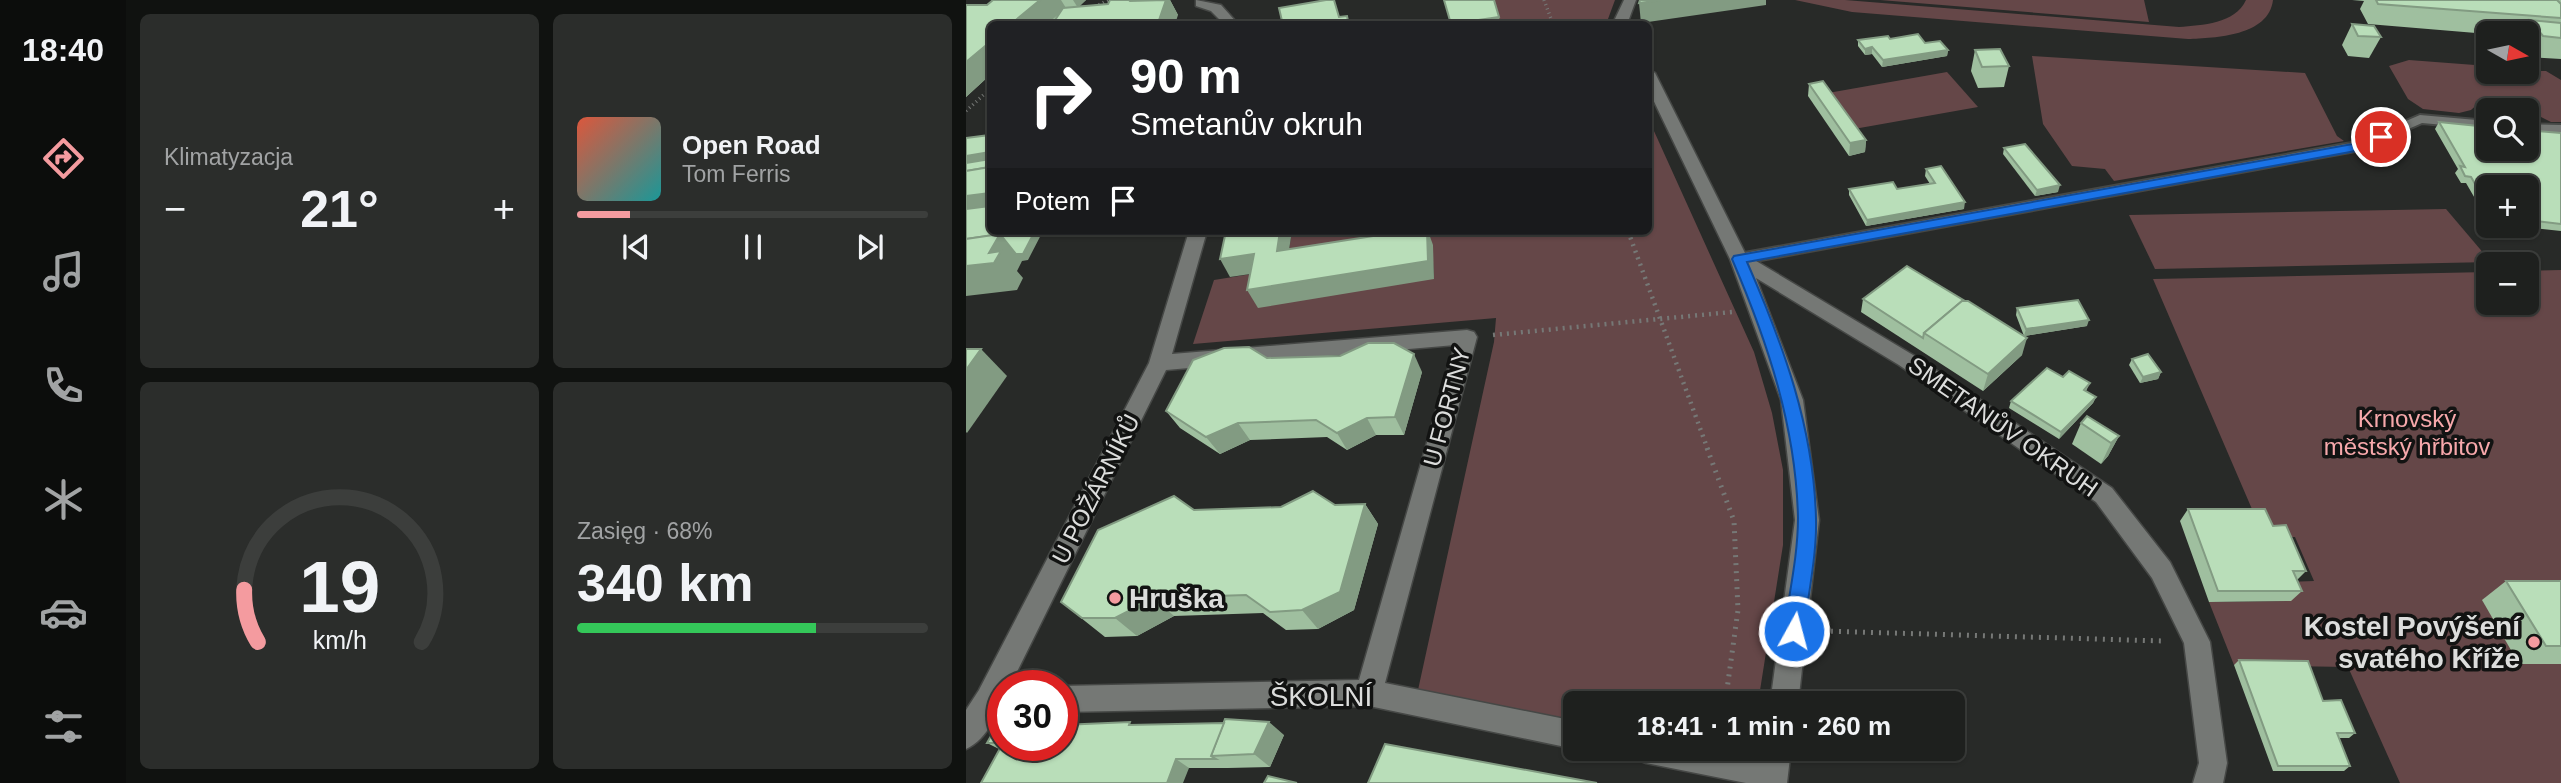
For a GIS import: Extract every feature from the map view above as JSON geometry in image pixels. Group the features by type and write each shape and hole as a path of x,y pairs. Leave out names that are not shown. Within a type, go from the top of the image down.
{"street":[{"path":"1623,21 1630,0"},
{"path":"1201,3 1216,8 1228,21"},
{"path":"1652,81 1739,259 1792,400 1807,520 1786,691"},
{"name":"U POŽÁRNÍKŮ","path":"1011,670 1159,363 1197,235"},
{"name":"SMETANŮV OKRUH","path":"1739,259 1906,359 2104,495 2161,570 2197,642 2213,763 2208,783"},
{"name":"U FORTNY","path":"1159,363 1467,337 1369,693"},
{"name":"ŠKOLNÍ","path":"1078,699 1369,693 1563,732"},
{"name":"U POŽÁRNÍKŮ","path":"966,735 987,710"},
{"path":"1723,761 1774,769"}],"lane":[{"path":"1739,259 2361,146 2420,119 2476,124"},
{"path":"2539,128 2561,129"}],"path":[{"path":"1085,12 1108,0"},
{"path":"1544,0 1552,21"},
{"path":"966,111 987,92"},
{"path":"1629,235 1734,521 1738,610 1727,691"},
{"path":"1467,337 1760,309"},
{"path":"1794,631 2197,642"}],"green space":[{"path":"1493,0 1615,0 1609,21 1499,21"},
{"path":"1795,0 1845,0 2179,27 2226,19 2241,8 2246,0 2273,0 2262,21 2251,28 2226,36 2188,39 1852,12"},
{"path":"1880,0 2144,0 2149,22"},
{"path":"2032,56 2305,73 2337,136 2344,141 2114,181 2105,169 2072,166 2043,124"},
{"path":"2409,60 2476,65 2476,84 2539,84 2539,71 2546,71 2561,80 2561,122 2551,122 2539,116 2539,98 2476,98 2476,105 2471,110 2459,113 2423,109 2408,99 2389,66"},
{"path":"1947,72 1978,107 1854,129 1828,93"},
{"path":"1652,127 1754,352 1772,413 1783,470 1783,545 1760,691 1563,691 1563,719 1435,698 1418,690 1494,342 1496,318 1193,344 1214,280 1264,272 1434,279 1432,245 1286,269 1291,235 1652,235"},
{"path":"2446,209 2483,252 2476,252 2476,262 2155,269 2129,215"},
{"name":"Krnovský městský hřbitov","path":"2561,270 2561,783 2400,783 2348,667 2234,665 2209,602 2291,601 2283,582 2314,581 2295,537 2264,537 2153,279 2476,272 2476,315 2539,315 2539,271"}],"building":[{"path":"993,0 1040,0 1015,21 987,21 987,44 966,62 966,5 987,5"},
{"path":"1110,0 1166,0 1159,21 1044,21 1055,20 1063,8 1108,4"},
{"path":"1334,0 1339,17 1347,16 1348,21 1282,21 1279,8"},
{"path":"1444,0 1494,0 1499,17 1472,21 1450,21"},
{"path":"1640,0 1662,0 1639,3"},
{"path":"2376,0 2557,0 2561,4 2561,18 2378,4"},
{"path":"2530,20 2561,23 2561,38 2543,36 2539,31 2539,21"},
{"path":"2352,24 2374,26 2381,37 2358,36"},
{"path":"1918,34 1925,43 1940,41 1948,50 1883,60 1872,47 1865,49 1858,40 1888,36 1890,39"},
{"path":"2000,49 2009,66 1982,67 1975,50"},
{"path":"1823,81 1866,140 1850,143 1809,84"},
{"path":"2439,122 2476,126 2476,161 2539,161 2539,131 2561,133 2561,224 2539,221 2539,175 2476,175 2476,186 2471,177 2465,176 2460,166 2465,167"},
{"path":"987,135 987,152 966,156 966,138"},
{"path":"2025,144 2060,185 2037,190 2004,148"},
{"path":"987,160 987,168 966,171 966,163"},
{"path":"1941,166 1965,202 1867,220 1849,189 1893,182 1897,189 1935,183 1926,169"},
{"path":"987,168 987,193 966,196 966,171"},
{"path":"987,206 987,235 993,235 966,239 966,209"},
{"path":"999,235 989,253 1001,251 994,263 966,266 966,239"},
{"path":"1001,235 1033,235 1023,254 1016,254"},
{"path":"1225,235 1279,235 1277,251 1379,235 1427,235 1428,261 1247,290 1254,254 1220,259"},
{"path":"1907,266 1965,301 1924,333 1923,338 1863,299"},
{"path":"2078,300 2089,320 2026,329 2017,308"},
{"path":"1962,301 1968,301 2027,338 1988,374 1924,333"},
{"path":"1368,343 1394,343 1414,354 1395,417 1367,418 1337,433 1316,420 1238,423 1206,437 1166,411 1193,360 1224,348 1249,347 1267,358 1340,356"},
{"path":"966,349 981,349 966,370"},
{"path":"2148,354 2161,372 2143,377 2132,359"},
{"path":"2047,368 2063,377 2069,371 2090,383 2084,390 2096,397 2061,432 2011,401"},
{"path":"2087,416 2119,436 2111,443 2081,423"},
{"path":"1313,491 1335,505 1365,504 1340,592 1302,610 1270,612 1246,595 1154,598 1115,618 1082,618 1061,602 1098,530 1174,496 1194,510 1281,507"},
{"path":"2188,509 2265,509 2273,526 2286,525 2306,571 2293,571 2302,591 2218,591"},
{"path":"2506,581 2561,581 2561,646 2546,646"},
{"path":"2239,660 2308,661 2323,701 2341,700 2355,733 2337,733 2350,766 2278,766"},
{"path":"1225,719 1269,722 1254,754 1211,756"},
{"path":"1224,723 1211,756 1216,759 1176,759 1167,783 981,783 993,761 1078,761 1078,724"},
{"path":"1385,744 1597,783 1368,783"},
{"path":"1268,776 1297,783 1264,783"}],"place":[{"name":"Hruška","path":"1115,598"},
{"name":"Kostel Povýšení svatého Kříže","path":"2534,642"}],"route":[{"path":"1794,631 1807,520 1801,456 1792,400 1739,259 2361,146 2381,137"}]}
